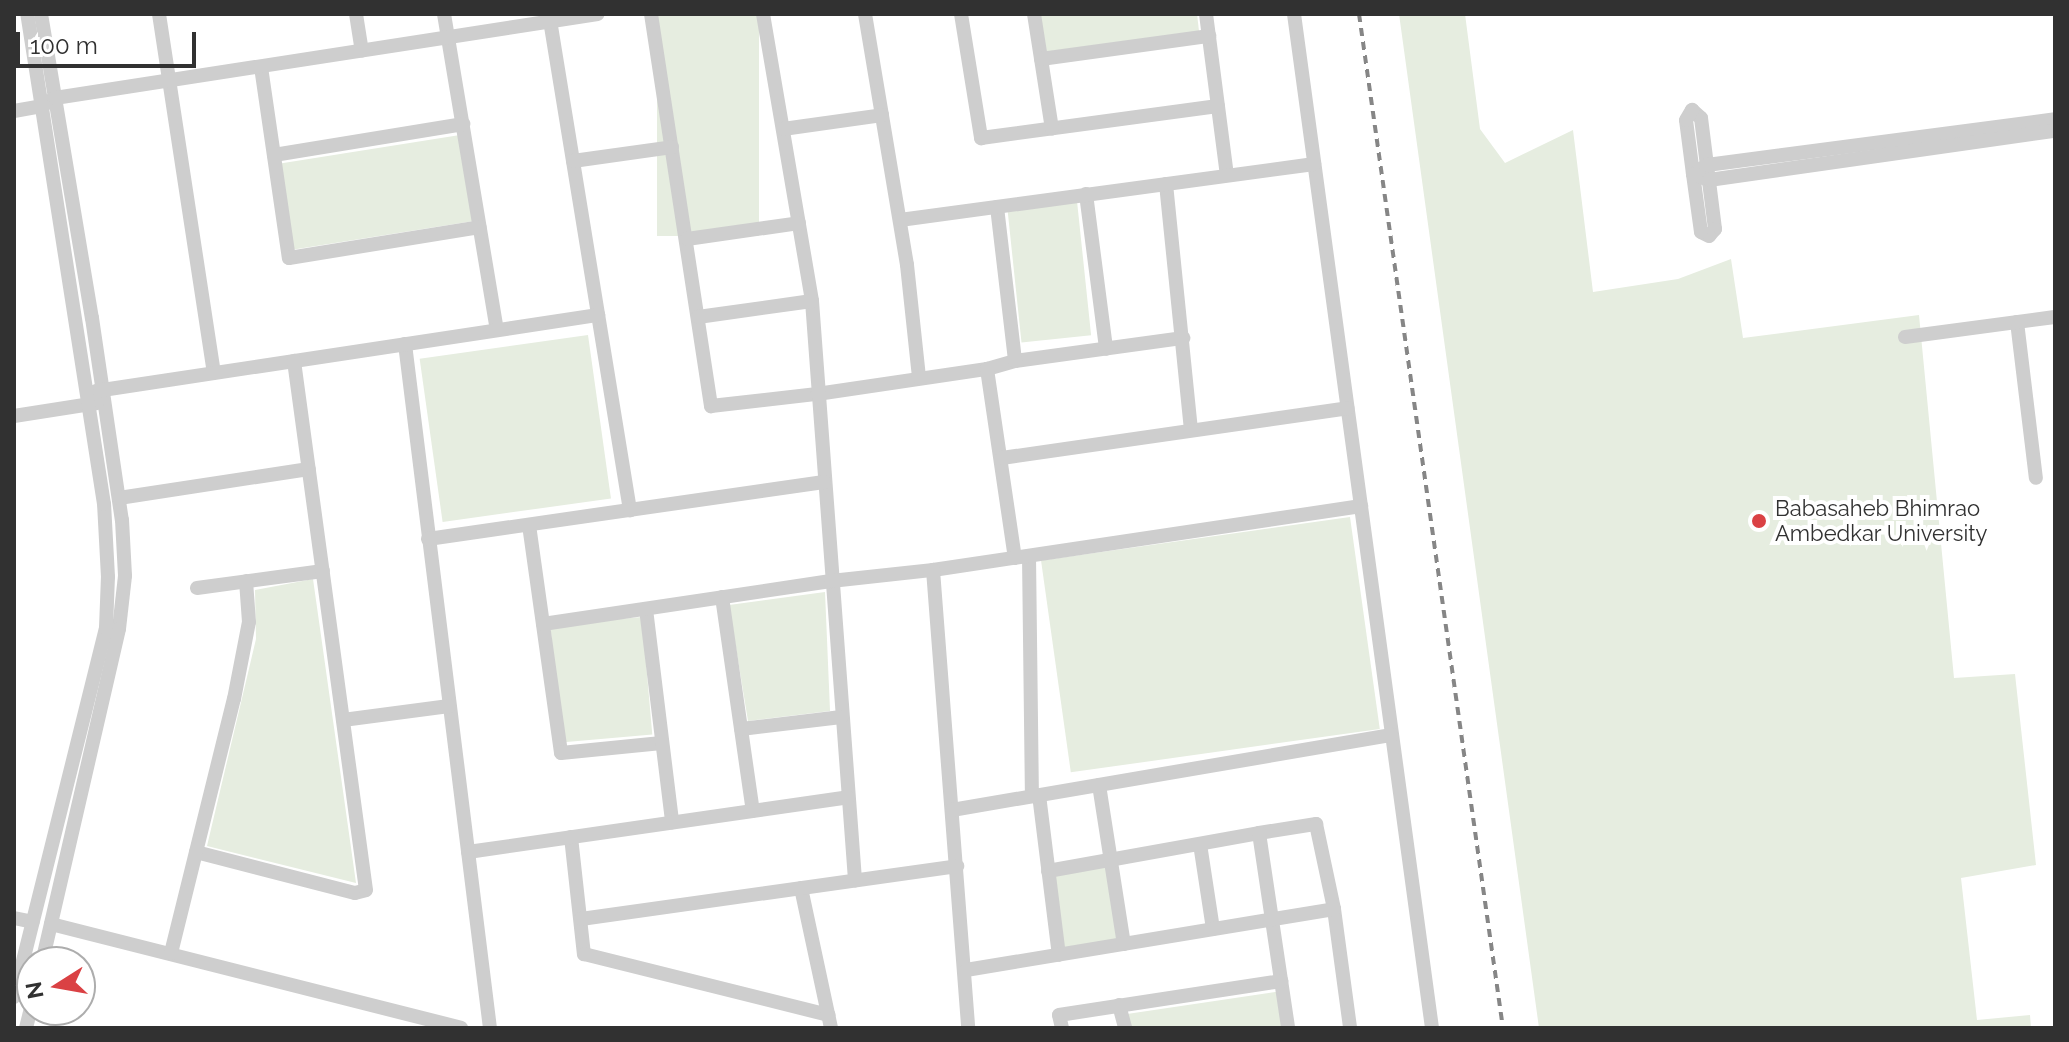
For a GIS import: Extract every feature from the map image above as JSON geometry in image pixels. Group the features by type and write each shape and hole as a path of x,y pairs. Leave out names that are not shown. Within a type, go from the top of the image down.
{"street":[{"path":"27,14 48,102 96,397 119,498 124,555 119,629 46,946"},
{"path":"41,14 48,102"},
{"path":"159,14 214,373"},
{"path":"356,14 362,51"},
{"path":"444,14 497,330"},
{"path":"14,111 48,102 170,81 448,38 550,18 598,14"},
{"path":"651,14 711,406 817,394 987,369 1015,361 1183,338"},
{"path":"763,14 812,301 855,880"},
{"path":"865,14 900,220 919,377"},
{"path":"961,14 981,138 1218,106"},
{"path":"1034,14 1052,129"},
{"path":"1206,14 1227,175"},
{"path":"1294,14 1432,1028"},
{"path":"550,18 630,510"},
{"path":"1041,59 1209,36"},
{"path":"261,67 289,258 480,227"},
{"path":"1692,110 1701,118 1708,173 1715,229 1709,236 1701,232 1693,174 1686,120 1692,110"},
{"path":"783,129 882,115"},
{"path":"274,155 463,124"},
{"path":"1693,174 2054,130"},
{"path":"573,161 672,147"},
{"path":"900,220 1314,164"},
{"path":"1166,184 1191,430"},
{"path":"1086,194 1106,349"},
{"path":"997,207 1015,361"},
{"path":"687,239 799,223"},
{"path":"698,317 812,301"},
{"path":"14,416 214,373 598,315"},
{"path":"1905,337 2055,317"},
{"path":"2017,322 2036,478"},
{"path":"405,344 490,1028"},
{"path":"196,852 355,893 366,890 294,361"},
{"path":"987,369 1022,557 1035,796 1059,955"},
{"path":"14,997 106,628 107,556 96,397"},
{"path":"1002,458 1347,408"},
{"path":"119,498 309,469"},
{"path":"428,539 824,482"},
{"path":"543,624 1361,506"},
{"path":"529,525 561,753 662,743"},
{"path":"107,556 124,555"},
{"path":"933,570 966,970 968,1028"},
{"path":"197,588 323,571"},
{"path":"171,953 246,637 246,581"},
{"path":"722,597 753,811"},
{"path":"646,609 672,822"},
{"path":"343,720 449,706"},
{"path":"741,729 841,717"},
{"path":"952,810 1392,735"},
{"path":"1099,785 1124,944"},
{"path":"468,852 848,797"},
{"path":"1048,871 1316,824 1334,909 1350,1028"},
{"path":"1259,833 1288,1028"},
{"path":"571,837 584,954 830,1022 801,888"},
{"path":"1200,844 1213,929"},
{"path":"581,919 957,866"},
{"path":"966,970 1334,909"},
{"path":"14,918 33,922"},
{"path":"51,924 461,1028"},
{"path":"1062,1028 1059,1015 1281,981"},
{"path":"1119,1005 1125,1028"}],"shaded area":[{"path":"657,14 759,14 759,236 657,236"},
{"path":"1039,14 1197,14 1199,31 1045,52"},
{"name":"Babasaheb Bhimrao Ambedkar University","path":"1399,14 1465,14 1480,129 1505,163 1573,130 1593,292 1678,279 1731,259 1743,338 1919,315 1954,678 2015,674 2036,865 1961,878 1977,1020 2030,1015 2031,1028 1539,1028"},
{"path":"460,135 474,221 294,249 280,163"},
{"path":"1077,201 1091,335 1021,343 1007,208"},
{"path":"588,335 611,498 443,522 420,359"},
{"path":"1350,517 1380,729 1071,772 1041,560"},
{"path":"313,579 356,883 207,846 256,639 255,590"},
{"path":"825,592 830,711 748,721 729,605"},
{"path":"642,617 652,735 561,743 550,625"},
{"path":"1110,858 1121,939 1063,947 1052,866"},
{"path":"1282,991 1287,1028 1130,1028 1127,1014"}],"railway":[{"path":"1359,14 1503,1028"}],"place":[{"name":"Babasaheb Bhimrao Ambedkar University","path":"1759,521"}]}
